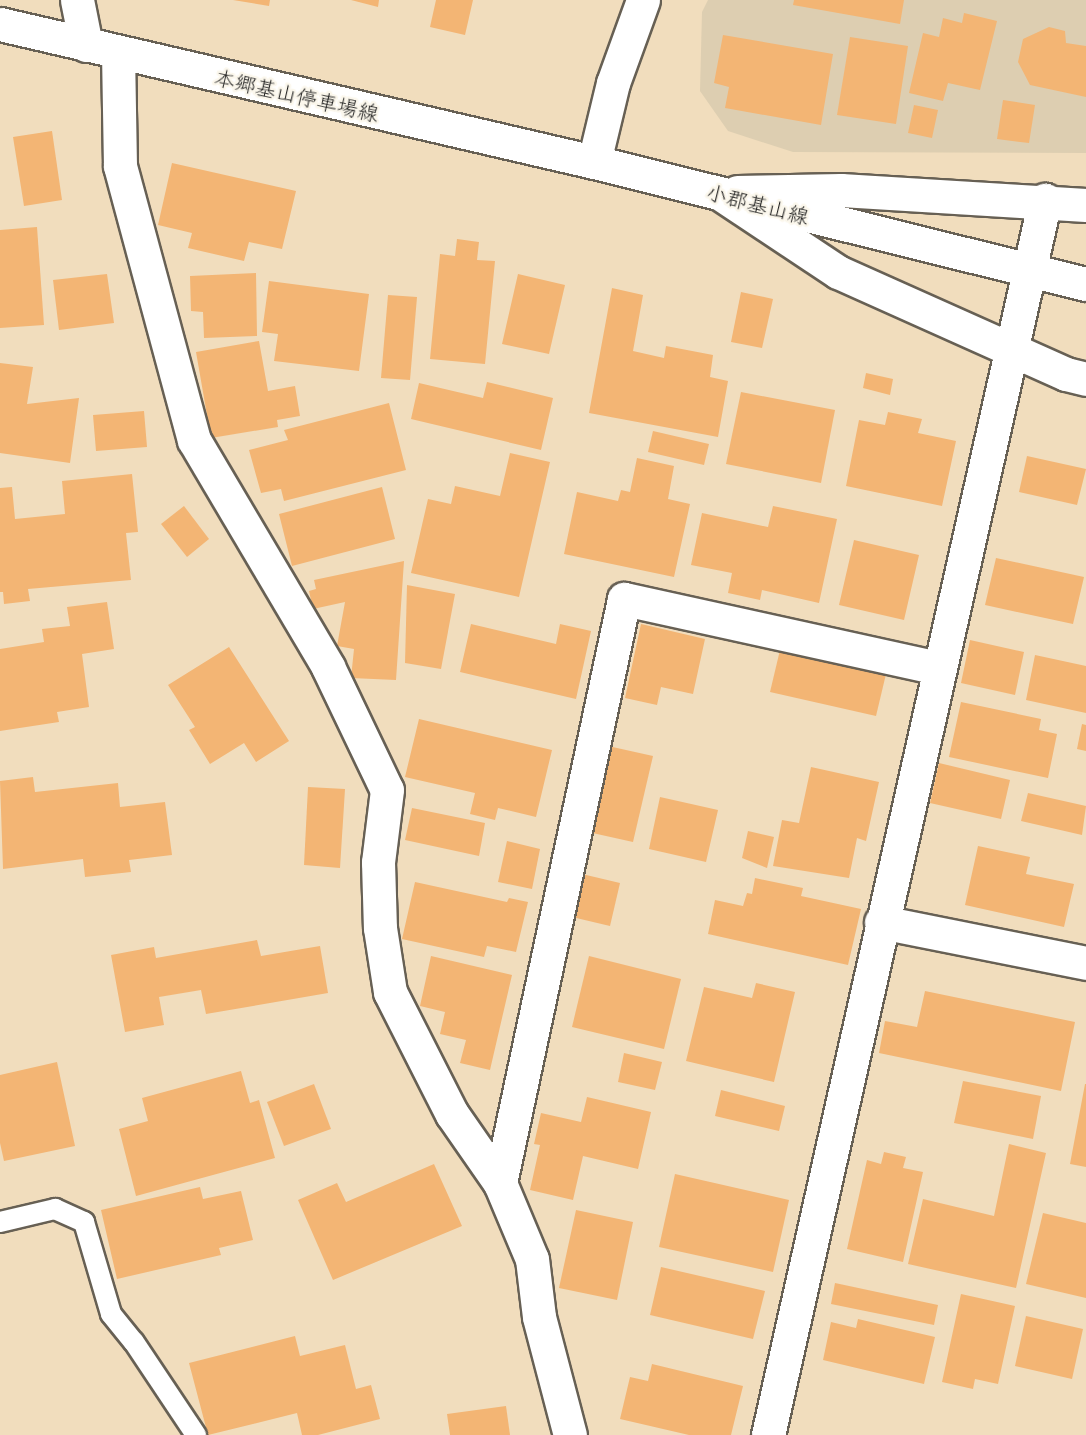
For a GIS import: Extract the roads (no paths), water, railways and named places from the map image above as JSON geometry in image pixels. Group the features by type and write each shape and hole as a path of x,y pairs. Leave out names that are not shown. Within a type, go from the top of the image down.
{"street":[{"path":"77,0 86,45"},
{"path":"594,162 613,82 643,0"},
{"name":"本郷基山停車場線","path":"0,24 594,162"},
{"path":"118,52 120,165 194,440 328,667 387,790 378,873 380,928 390,992 452,1114 500,1183 532,1259 539,1317 570,1435"},
{"name":"小郡基山線","path":"594,162 1029,273 1086,284"},
{"path":"719,193 841,190 1045,200 1086,205"},
{"path":"719,193 838,272 1011,349 1086,379"},
{"path":"768,1435 881,922 1045,200"},
{"path":"500,1183 624,599 939,668"},
{"path":"881,922 1086,963"}],"lane":[{"path":"0,1222 55,1209 84,1222 111,1314 140,1351 195,1435"}]}
